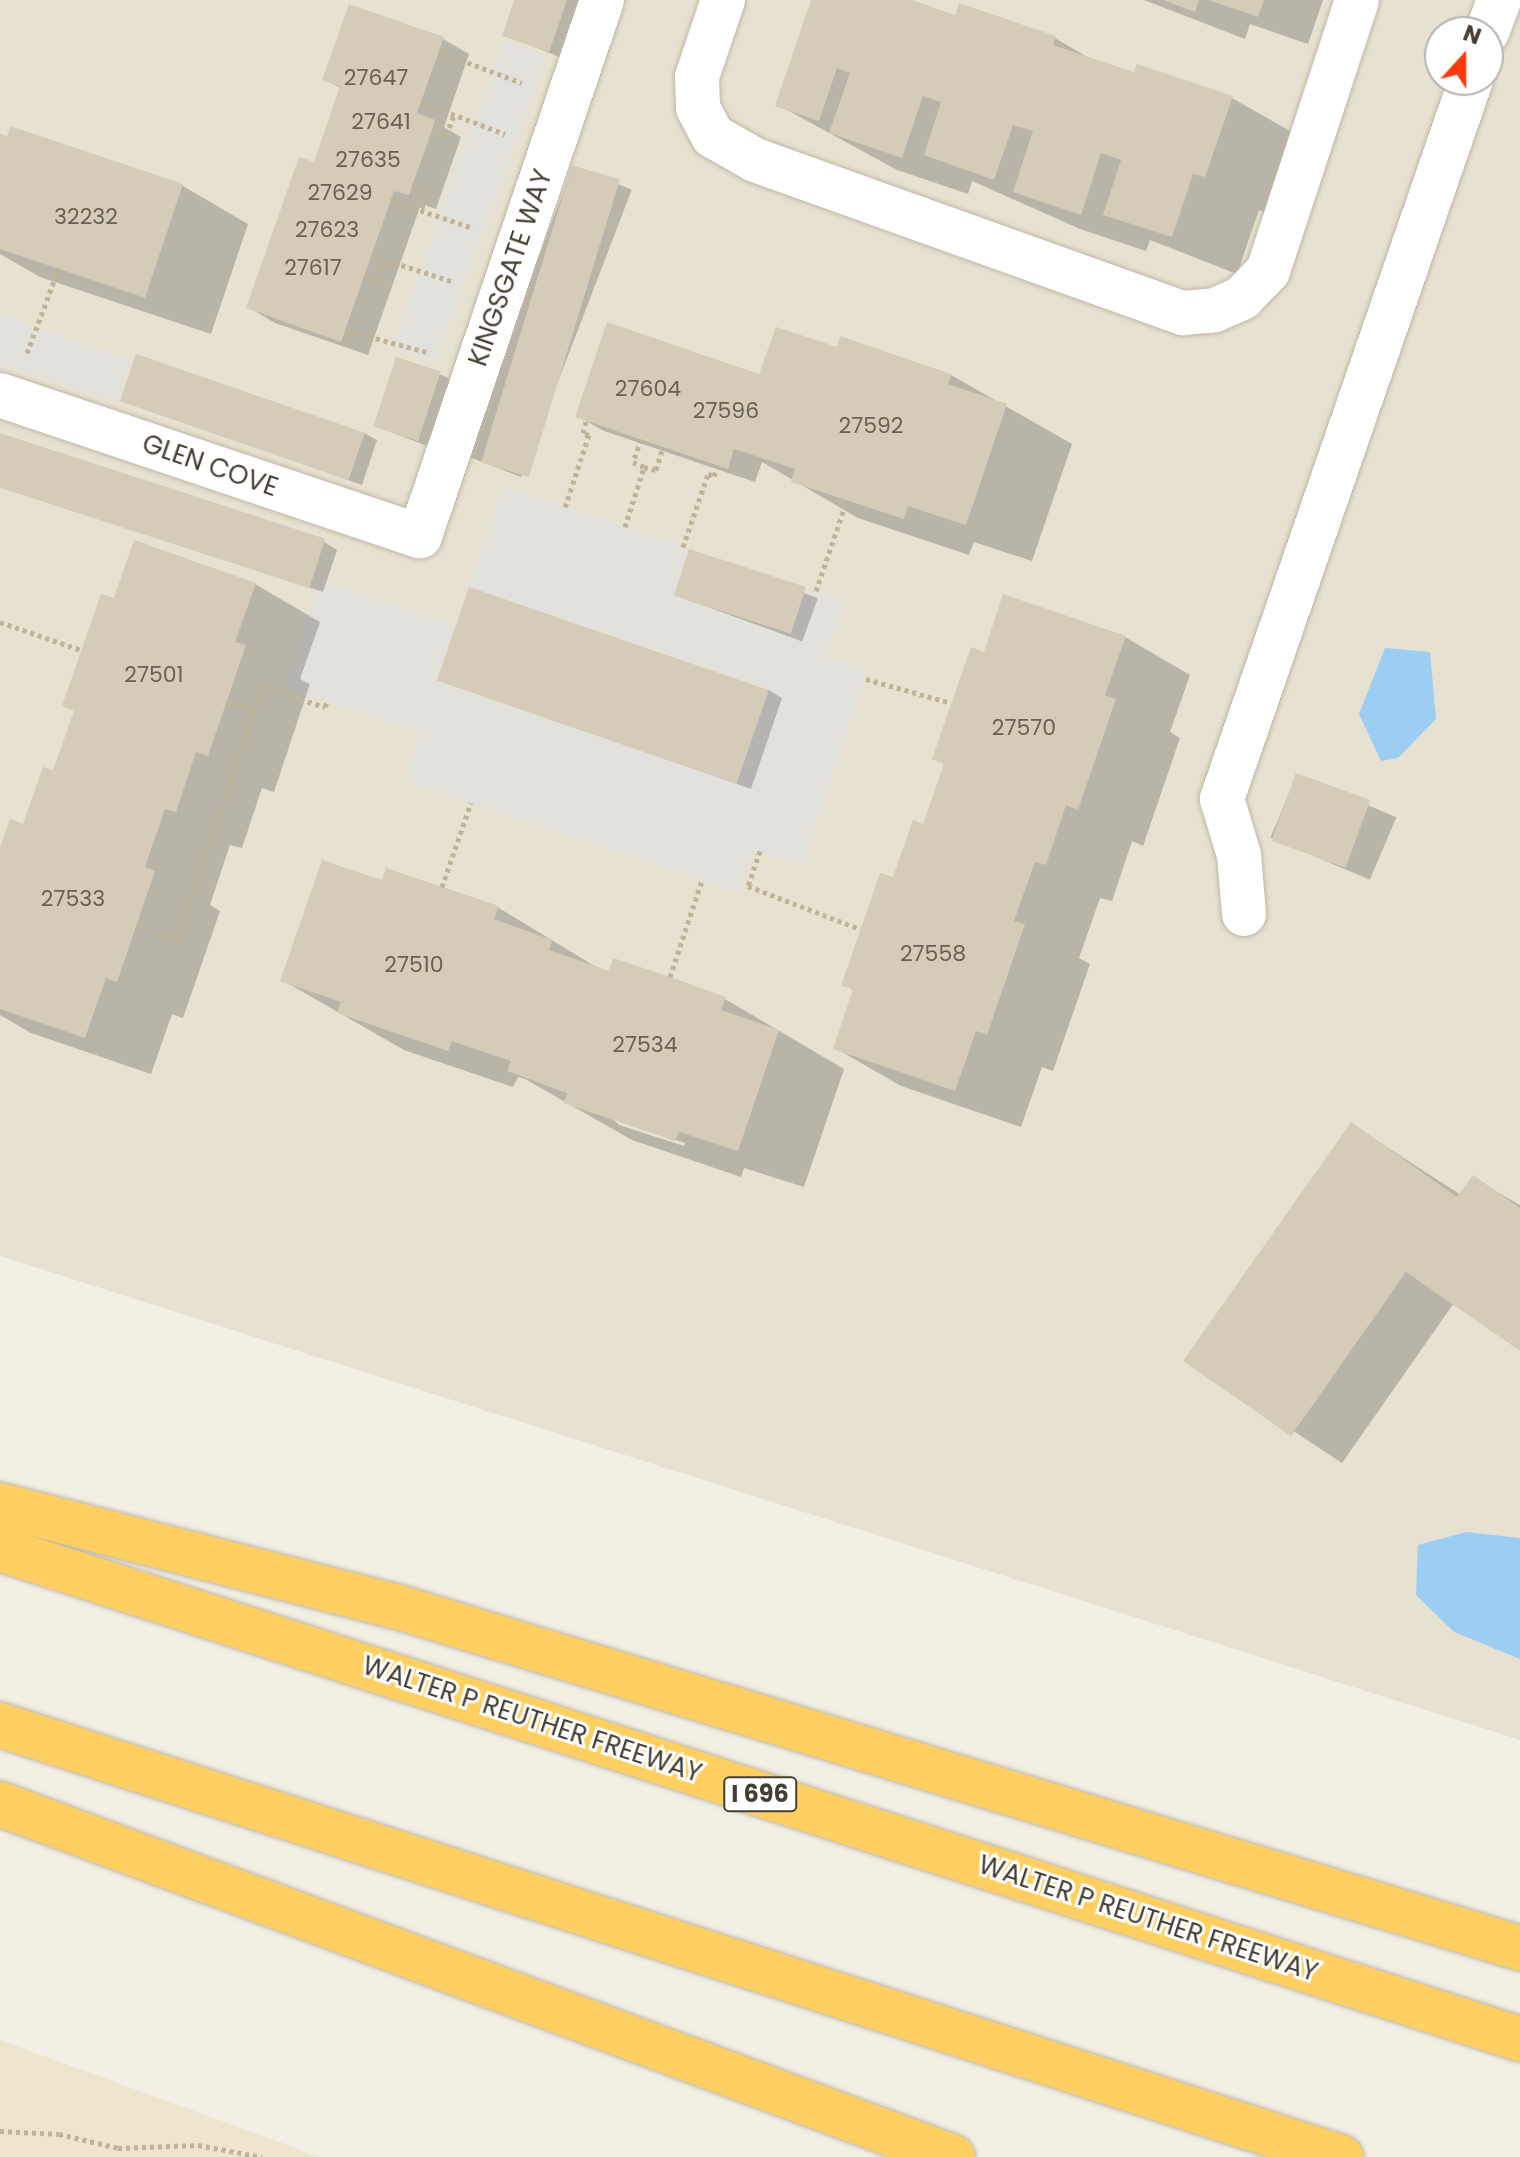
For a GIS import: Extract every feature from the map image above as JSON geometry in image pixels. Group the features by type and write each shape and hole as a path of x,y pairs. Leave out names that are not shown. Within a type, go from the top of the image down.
{"highway":[{"path":"0,1505 398,1607 1520,1948"},
{"name":"WALTER P REUTHER FREEWAY","path":"0,1549 1520,2039"},
{"path":"0,1725 1341,2157"},
{"path":"0,1804 953,2157"}],"street":[{"name":"KINGSGATE WAY","path":"420,536 602,0"},
{"path":"723,0 697,77 698,108 713,136 755,160 1183,313 1215,310 1242,298 1268,271 1357,0"},
{"path":"1244,914 1239,855 1222,799 1465,96"},
{"name":"GLEN COVE","path":"4,397 420,536"}],"path":[{"path":"440,48 445,54 568,99"},
{"path":"421,102 550,152"},
{"path":"432,130 446,135 454,115"},
{"path":"412,184 428,189 421,210"},
{"path":"390,200 519,243"},
{"path":"371,255 501,298"},
{"path":"364,276 379,281 386,259"},
{"path":"4,397 59,268"},
{"path":"345,330 477,368"},
{"path":"565,507 589,435 583,433 586,421"},
{"path":"641,439 633,462 644,467 656,470 663,447"},
{"path":"683,547 708,474 714,476 718,465"},
{"path":"625,527 644,467"},
{"path":"816,591 847,500"},
{"path":"0,622 81,650"},
{"path":"866,679 951,703"},
{"path":"136,926 178,940 262,687 325,707 327,701"},
{"path":"227,701 255,709"},
{"path":"442,887 471,803"},
{"path":"760,851 748,886 860,929"},
{"path":"670,977 702,880"},
{"path":"0,2131 59,2134 118,2148 198,2145 262,2157"}],"shaded area":[{"path":"0,0 1520,0 1520,1740 0,1256"},
{"path":"504,41 546,56 435,363 393,347"},
{"path":"0,315 130,360 116,402 0,363"},
{"path":"503,486 689,549 674,596 790,635 806,588 845,601 826,657 868,671 802,866 753,850 739,893 405,780 420,733 285,687 320,581 455,626 437,682 738,782 769,688 469,587"},
{"path":"0,2040 320,2157 0,2157"}],"water":[{"path":"1385,648 1430,652 1436,719 1398,758 1381,761 1359,714"},
{"path":"1466,1532 1520,1538 1520,1659 1454,1632 1416,1595 1418,1545"}],"building":[{"path":"514,0 567,0 549,52 502,36"},
{"path":"811,0 912,0 955,15 959,3 1056,36 1053,45 1134,72 1137,64 1233,96 1205,177 1193,174 1172,237 1103,215 1121,160 1101,153 1081,215 1013,192 1033,131 1013,125 994,180 924,155 941,102 923,96 902,158 829,133 850,73 837,68 819,121 775,106"},
{"path":"1163,0 1199,0 1195,12"},
{"path":"1209,0 1264,0 1258,17"},
{"path":"349,4 444,37 417,113 435,120 432,130 409,195 394,191 341,342 246,308 299,157 314,162 340,86 322,80"},
{"path":"10,126 183,184 145,298 0,249 0,134 7,136"},
{"path":"572,165 620,180 529,477 481,462"},
{"path":"607,322 759,374 776,327 837,347 840,336 951,374 948,384 1007,404 966,525 908,506 904,519 791,482 795,469 734,449 728,469 575,417"},
{"path":"136,354 365,433 349,480 120,401"},
{"path":"396,357 441,372 418,441 373,426"},
{"path":"0,433 325,539 309,588 0,488"},
{"path":"134,540 256,583 235,642 246,645 208,756 196,752 176,812 165,809 145,867 155,871 117,982 106,978 85,1038 0,1009 0,848 10,819 23,824 43,767 53,770 74,711 62,706 101,594 114,598"},
{"path":"689,549 806,587 791,634 674,596"},
{"path":"469,587 769,690 736,784 437,681"},
{"path":"1003,594 1126,636 1105,695 1116,699 1078,810 1066,805 1046,865 1035,862 1014,921 1025,924 987,1035 976,1031 955,1091 833,1049 853,989 841,986 880,873 893,877 913,820 923,824 944,764 932,759 971,647 984,652"},
{"path":"1296,773 1370,800 1346,868 1271,841"},
{"path":"322,860 382,880 386,868 499,906 494,919 552,940 549,950 609,971 613,958 670,977 726,997 721,1010 779,1030 738,1151 679,1132 675,1141 564,1103 567,1093 507,1071 511,1061 452,1041 448,1051 337,1013 341,1002 280,981"},
{"path":"1351,1122 1457,1197 1473,1175 1520,1208 1520,1351 1406,1272 1291,1436 1183,1361"}]}
